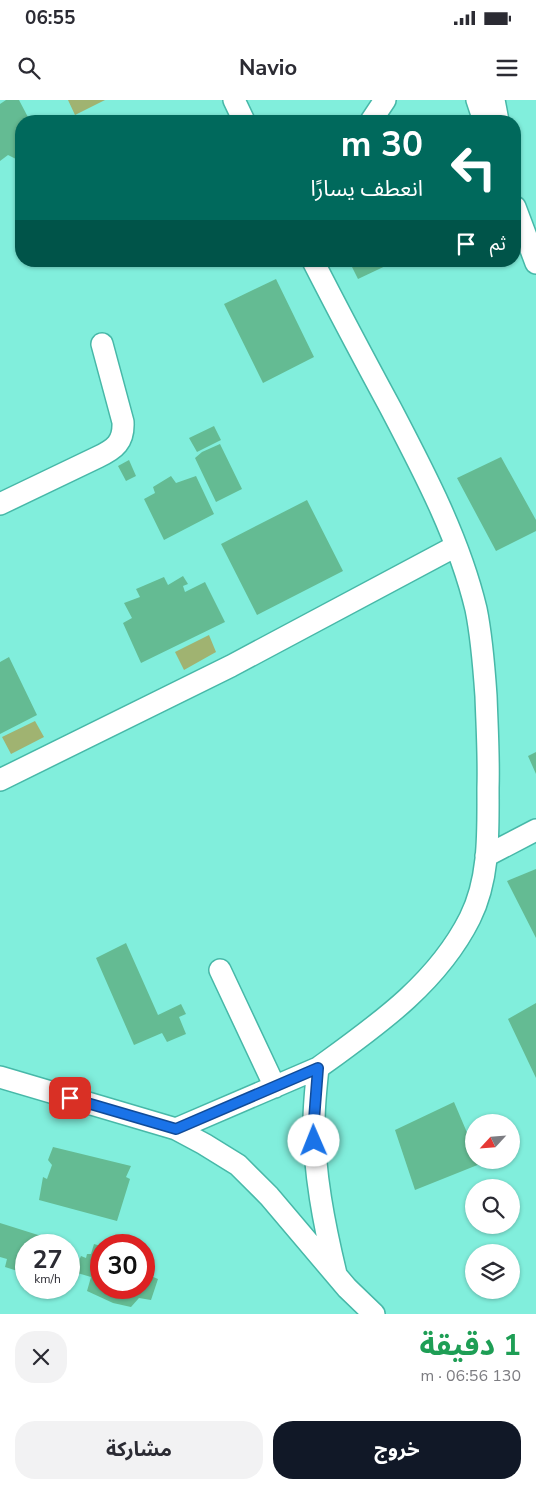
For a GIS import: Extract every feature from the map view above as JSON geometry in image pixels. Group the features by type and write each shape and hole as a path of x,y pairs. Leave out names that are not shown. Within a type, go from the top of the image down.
{"street":[{"path":"234,100 241,115"},
{"path":"375,115 385,100"},
{"path":"477,100 482,115"},
{"path":"494,100 497,115"},
{"path":"521,223 536,263"},
{"path":"176,1129 318,1068 394,1011 440,965 458,938 470,917 482,879 486,856 489,764 483,657 476,610 456,546 441,510 407,439 315,267"},
{"path":"0,504 103,455 117,444 123,434 123,422 102,344"},
{"path":"0,780 231,666 456,546"},
{"path":"486,856 536,830"},
{"path":"220,970 275,1087"},
{"path":"318,1068 314,1120 316,1164 323,1212 336,1274"},
{"path":"0,1077 176,1129 238,1165 269,1196 336,1274 374,1314"}],"shaded area":[{"path":"68,100 105,100 75,115"},
{"path":"209,635 216,652 184,670 175,652"},
{"path":"35,721 44,737 11,754 2,737"}],"building":[{"path":"6,100 19,100 27,115 15,115 15,158 8,155 0,161 0,104"},
{"path":"352,267 383,267 358,279"},
{"path":"276,279 314,357 263,383 224,304"},
{"path":"214,426 221,440 197,452 189,438"},
{"path":"220,444 242,489 216,502 195,458 202,452"},
{"path":"501,457 536,520 536,531 496,551 457,478"},
{"path":"129,460 136,476 126,481 118,466"},
{"path":"171,476 176,483 196,476 214,514 164,540 144,499 155,493 153,487"},
{"path":"307,500 343,571 257,615 221,544"},
{"path":"183,576 188,584 183,586 185,592 205,582 225,622 141,663 123,623 132,618 124,603 140,597 136,589 164,577 168,585"},
{"path":"9,657 37,715 0,734 0,662"},
{"path":"536,752 536,774 528,756"},
{"path":"536,869 536,938 507,881"},
{"path":"126,943 158,1015 181,1004 186,1014 179,1017 186,1034 167,1042 162,1033 134,1045 96,958"},
{"path":"536,1003 536,1078 508,1019"},
{"path":"454,1102 465,1128 465,1169 468,1169 415,1190 395,1130"},
{"path":"53,1147 131,1166 126,1177 130,1179 117,1221 39,1200 43,1177 47,1179 52,1165 48,1160"},
{"path":"0,1223 35,1234 15,1234 15,1270 5,1267 7,1259 0,1257"},
{"path":"87,1254 90,1254 90,1277 80,1274 80,1258 81,1256 86,1258"},
{"path":"90,1280 90,1292 87,1291"},
{"path":"104,1299 138,1299 131,1307"}],"route":[{"path":"70,1098 176,1129 318,1068 314,1141"}]}
